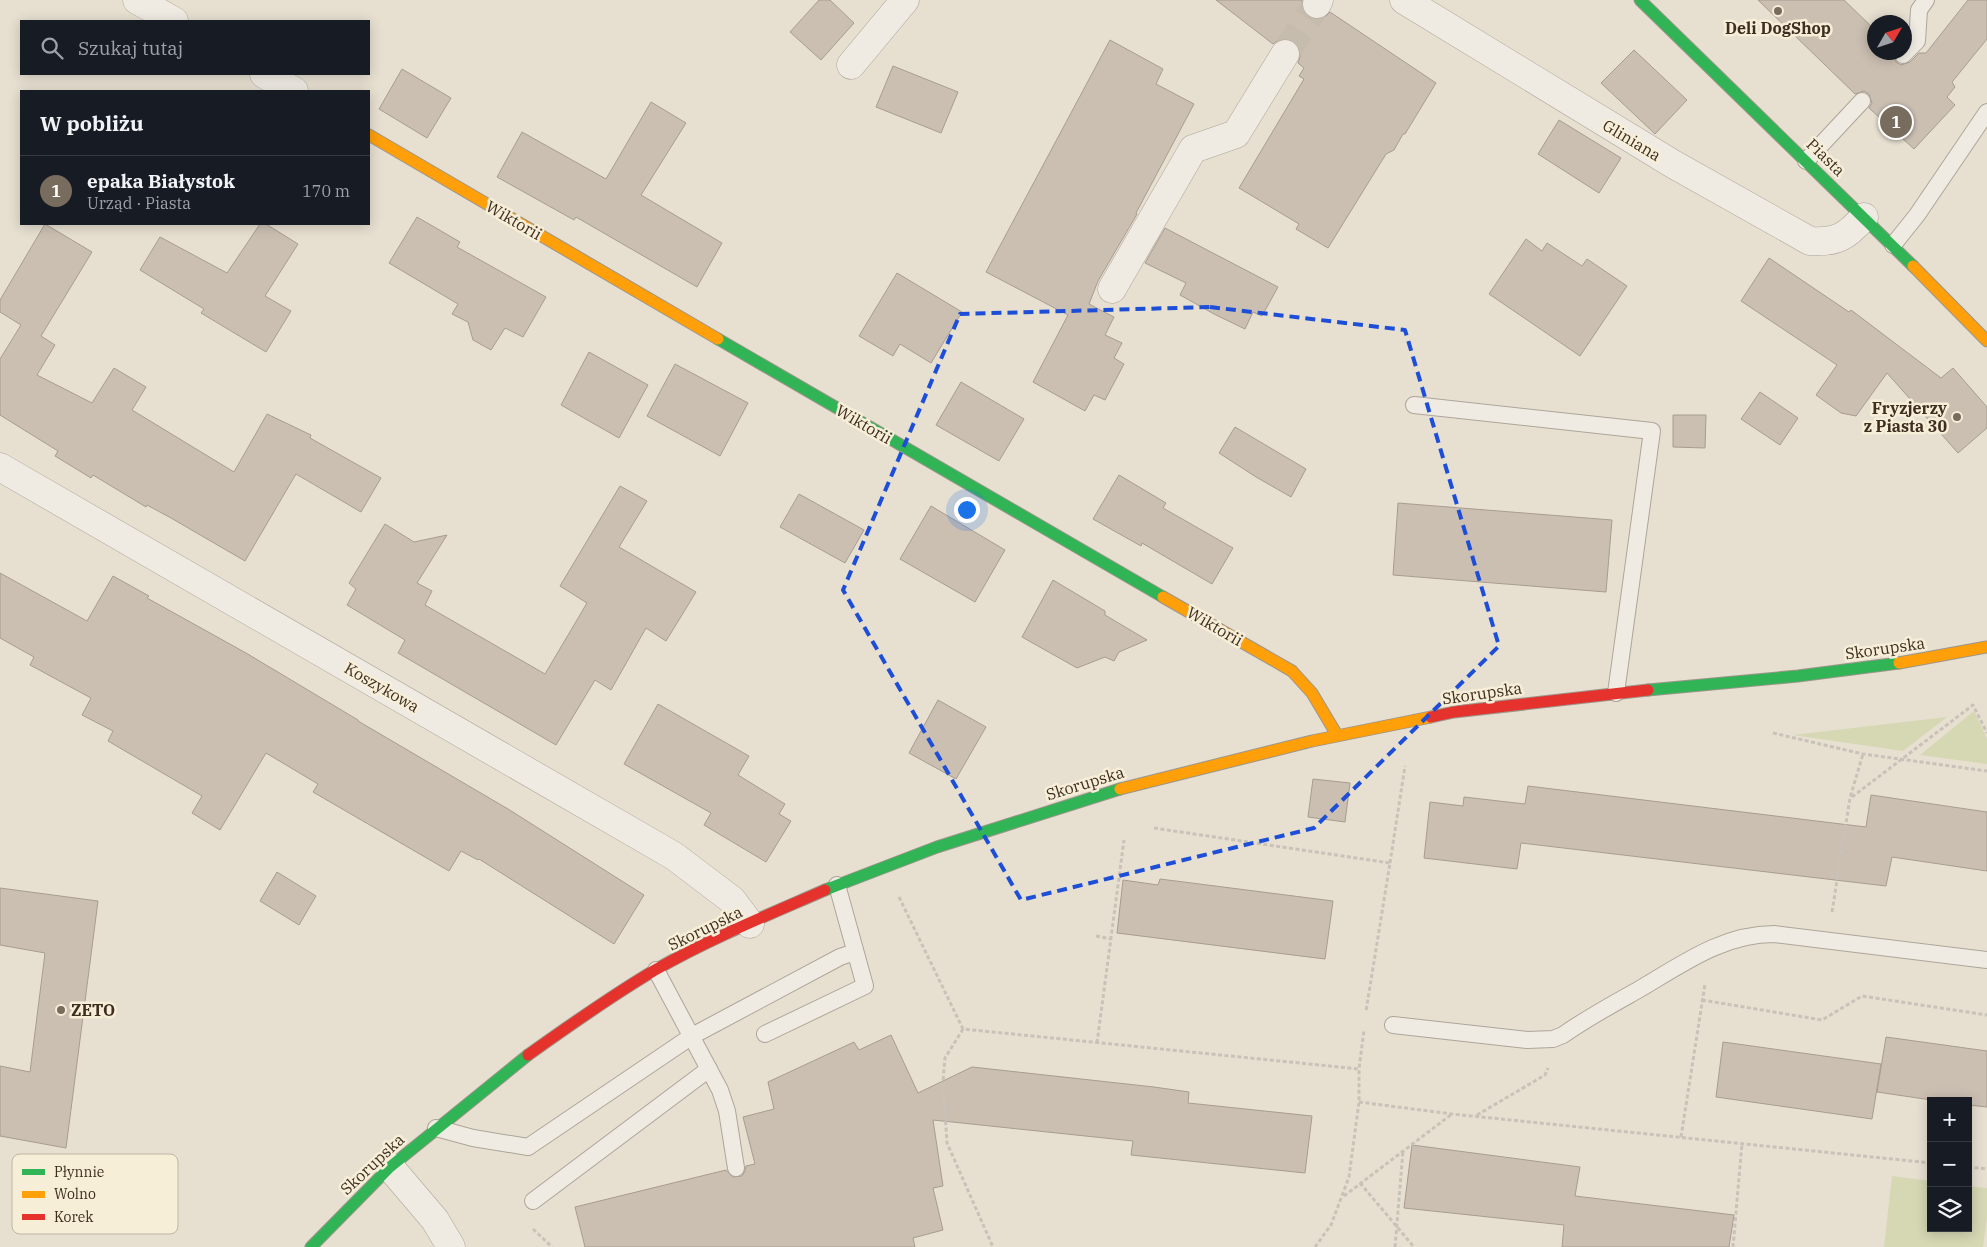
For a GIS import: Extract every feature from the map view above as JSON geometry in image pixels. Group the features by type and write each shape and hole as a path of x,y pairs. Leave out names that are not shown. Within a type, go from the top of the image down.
{"street":[{"path":"137,0 172,20"},
{"path":"852,65 905,0"},
{"name":"Gliniana","path":"1404,0 1673,164 1810,241 1824,242 1836,240 1855,227 1864,217"},
{"name":"Piasta","path":"1640,0 1893,245 1987,341"},
{"path":"1112,289 1193,149 1236,134 1285,54"},
{"path":"266,75 292,90"},
{"name":"Wiktorii","path":"370,136 1292,671 1304,681 1337,735"},
{"name":"Koszykowa","path":"0,466 674,856 732,900 750,924"},
{"name":"Skorupska","path":"311,1247 390,1167 511,1067 583,1016 656,970 725,934 837,885 937,848 1128,786 1337,735 1454,712 1616,693 1798,676 1909,662 1987,647"},
{"path":"390,1167 435,1220 451,1247"}],"lane":[{"path":"1912,46 1917,41 1919,10 1926,0"},
{"path":"1806,161 1862,101"},
{"path":"1893,245 1917,215 1987,112"},
{"path":"1414,405 1652,431 1616,693"},
{"path":"765,1034 865,986 848,954 837,885"},
{"path":"1393,1025 1527,1040 1553,1039 1710,948 1742,936 1757,934 1774,934 1987,960"},
{"path":"436,1128 473,1138 528,1147 692,1036 848,954"},
{"path":"656,970 720,1090 727,1111 736,1168"},
{"path":"532,1201 709,1069"}],"path":[{"path":"1850,798 1973,705 1987,733"},
{"path":"1773,733 1863,754 1904,758 1987,771"},
{"path":"1828,941 1850,798 1863,754"},
{"path":"1315,1247 1331,1226 1349,1177 1359,1102 1359,1069 1365,1021 1405,766"},
{"path":"1154,828 1390,863"},
{"path":"1097,1043 1124,840"},
{"path":"897,894 963,1029"},
{"path":"1096,936 1111,939"},
{"path":"1681,1137 1710,948"},
{"path":"1702,1000 1822,1020 1862,996 1987,1015"},
{"path":"1365,1021 1393,1025"},
{"path":"963,1029 1359,1069"},
{"path":"963,1029 945,1058 943,1081 947,1143 993,1247"},
{"path":"1477,1116 1545,1075 1563,1034"},
{"path":"1359,1102 1452,1114 1927,1163"},
{"path":"1343,1196 1452,1114"},
{"path":"1733,1247 1742,1143"},
{"path":"1395,1247 1403,1150"},
{"path":"1972,1167 1987,1169"},
{"path":"1360,1183 1414,1247"}],"highlighted area":[{"path":"1210,307 1405,330 1499,646 1314,828 1021,900 843,590 960,314"}],"green space":[{"path":"1974,711 1987,739 1987,764 1920,755"},
{"path":"1947,717 1903,751 1793,735"},
{"path":"1892,1176 1927,1180 1927,1232 1972,1232 1972,1186 1987,1188 1987,1218 1983,1247 1884,1247"}],"building":[{"path":"819,0 830,0 854,23 821,60 790,32"},
{"path":"1216,0 1302,0 1304,12 1310,18 1318,20 1330,12 1436,83 1394,150 1386,154 1328,248 1296,229 1299,224 1239,188 1304,79 1299,76 1304,68 1298,63 1301,54 1299,47 1294,41 1285,38 1273,44"},
{"path":"1758,0 1844,0 1867,22 1867,60 1895,60 1901,65 1910,62 1919,53 1926,53 1968,0 1987,0 1987,39 1952,82 1955,87 1947,97 1955,105 1914,149 1869,108 1872,103 1869,94 1864,91 1855,94"},
{"path":"1110,40 1163,69 1156,84 1194,104 1137,214 1098,281 1089,304 1114,317 1105,335 1122,343 1114,358 1124,364 1105,400 1094,395 1085,411 1033,382 1068,315 986,272"},
{"path":"1634,50 1687,100 1655,134 1601,83"},
{"path":"893,66 958,92 941,133 876,107"},
{"path":"402,69 451,98 427,138 379,109"},
{"path":"651,102 686,123 641,195 722,243 697,287 576,217 574,220 497,177 522,132 606,179"},
{"path":"1559,120 1621,158 1599,193 1538,154"},
{"path":"417,217 460,242 457,247 546,297 523,337 505,328 491,350 473,340 468,322 452,314 458,304 389,263"},
{"path":"44,225 47,225 92,252 41,336 55,345 37,375 92,403 114,368 146,387 132,410 234,472 267,414 311,435 310,438 381,478 361,512 296,474 245,561 171,518 147,505 146,507 93,475 91,478 55,456 58,451 0,415 0,359 21,325 0,312 0,300"},
{"path":"259,225 268,225 298,244 265,296 291,311 266,352 201,313 204,309 140,270 160,237 227,273"},
{"path":"1165,228 1278,287 1262,316 1253,312 1245,329 1180,295 1186,283 1145,263"},
{"path":"1526,239 1542,251 1547,243 1582,266 1587,259 1627,286 1580,356 1489,294"},
{"path":"1769,258 1849,312 1851,310 1941,378 1953,368 1987,407 1987,428 1958,453 1887,373 1856,416 1841,413 1816,395 1837,365 1741,301"},
{"path":"897,273 962,312 931,363 900,344 893,356 859,336"},
{"path":"589,352 648,385 619,438 561,405"},
{"path":"675,364 748,403 720,456 647,416"},
{"path":"961,382 1024,419 999,461 936,425"},
{"path":"1760,392 1798,418 1780,445 1741,419"},
{"path":"1673,415 1706,415 1705,448 1673,447"},
{"path":"1235,427 1306,469 1291,497 1219,453"},
{"path":"1119,475 1166,503 1163,508 1233,548 1212,584 1142,543 1141,546 1093,519"},
{"path":"620,486 647,501 619,547 696,592 666,641 646,628 611,690 595,680 556,745 398,653 405,640 347,605 356,589 349,583 385,524 414,542 447,535 417,583 432,591 425,605 545,674 587,603 560,586"},
{"path":"799,494 864,530 845,563 780,527"},
{"path":"1398,503 1612,520 1606,592 1393,575"},
{"path":"931,506 1005,550 975,602 900,559"},
{"path":"0,573 87,621 113,576 149,596 147,598 246,653 508,809 644,895 614,944 479,859 461,851 449,871 313,792 318,784 266,753 220,830 192,813 202,796 108,741 113,731 82,715 91,698 30,665 34,657 0,638"},
{"path":"1053,580 1105,611 1105,615 1147,640 1119,652 1114,661 1105,657 1077,668 1022,637"},
{"path":"938,700 986,727 956,779 909,753"},
{"path":"658,704 749,756 738,775 785,804 779,814 791,821 766,862 704,825 711,813 624,764"},
{"path":"1313,779 1350,783 1345,822 1308,817"},
{"path":"1528,786 1866,827 1871,795 1987,812 1987,871 1892,857 1886,886 1521,843 1517,869 1424,858 1430,802 1463,806 1464,797 1525,804"},
{"path":"277,872 316,896 299,925 260,901"},
{"path":"1160,879 1333,901 1325,959 1117,933 1123,880 1158,885"},
{"name":"ZETO","path":"0,888 98,901 66,1148 0,1136 0,1066 30,1072 45,953 0,945"},
{"path":"891,1035 918,1093 972,1067 1189,1092 1188,1103 1312,1116 1305,1173 1131,1155 1133,1141 933,1120 943,1186 933,1188 943,1230 913,1238 915,1247 585,1247 575,1207 726,1170 733,1177 742,1176 746,1166 755,1164 743,1117 774,1109 768,1082 854,1042 859,1050"},
{"path":"1886,1037 1987,1051 1987,1107 1972,1105 1972,1097 1927,1097 1927,1099 1877,1092"},
{"path":"1723,1042 1881,1064 1872,1119 1716,1097"},
{"path":"1412,1145 1580,1167 1575,1196 1734,1215 1729,1247 1562,1247 1564,1225 1404,1208"}],"tunnel":[{"path":"1285,54 1317,4"}],"traffic: fast":[{"path":"1640,0 1913,266"},
{"path":"718,339 1163,597"},
{"path":"1648,690 1798,676 1899,663"},
{"path":"825,890 937,847 1120,789"},
{"path":"311,1247 390,1167 528,1055"}],"traffic: slow":[{"path":"370,136 718,339"},
{"path":"1913,266 1987,341"},
{"path":"1163,597 1292,671 1312,693 1337,735"},
{"path":"1899,663 1987,647"},
{"path":"1120,789 1312,741 1431,717"}],"traffic: jam":[{"path":"1431,717 1454,712 1648,690"},
{"path":"528,1055 607,1000 655,970 717,938 825,890"}],"place":[{"name":"Deli DogShop","path":"1778,11"},
{"name":"epaka Białystok","path":"1896,122"},
{"name":"Fryzjerzy z Piasta 30","path":"1957,417"},
{"name":"ZETO","path":"61,1010"}]}
